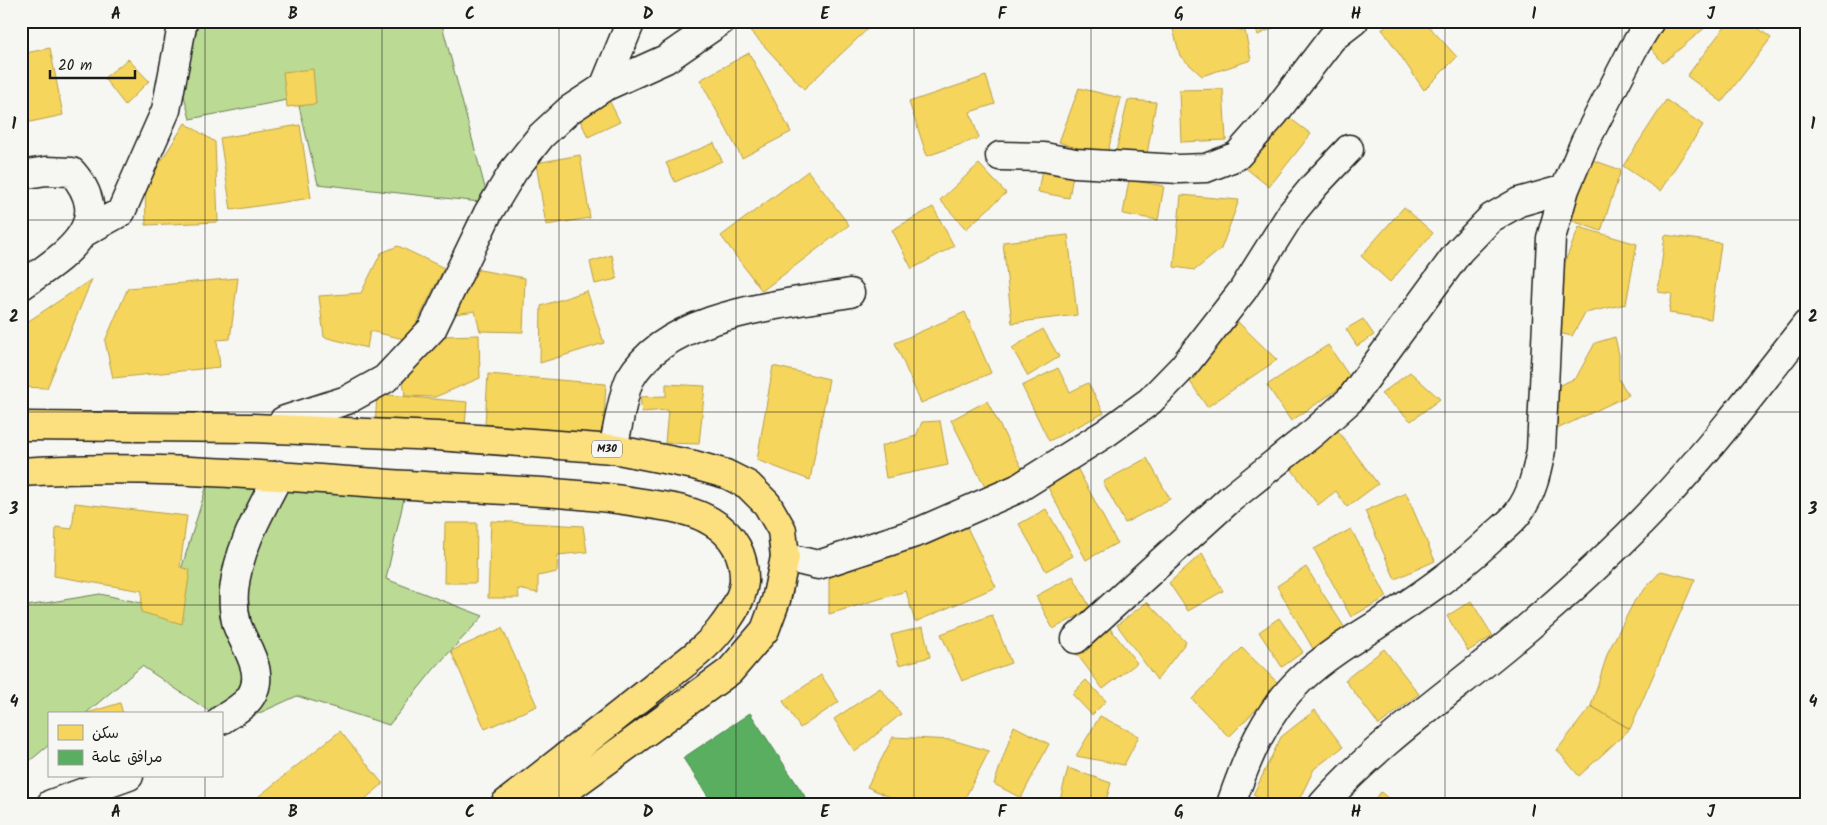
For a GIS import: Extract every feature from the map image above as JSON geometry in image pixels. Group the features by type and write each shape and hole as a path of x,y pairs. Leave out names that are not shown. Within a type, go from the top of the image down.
{"highway":[{"name":"M30","path":"21,426 206,426 437,436 613,449 694,465 726,474 748,485 767,504 782,530 785,557 776,600 765,630 730,671 547,804"},
{"path":"21,472 53,470 162,471 280,475 602,496 683,510 711,521 728,533 742,557 744,581 740,598 718,632 608,724 505,804"}],"street":[{"path":"21,286 60,258 85,232 121,212 166,110 184,21"},
{"path":"604,86 631,21"},
{"path":"278,429 283,421 347,400 385,379 432,329 488,213 514,170 548,130 569,110 604,86 666,58 721,21"},
{"path":"1000,156 1044,158 1074,163 1178,169 1206,168 1237,156 1274,114 1332,38 1354,21"},
{"path":"1231,804 1257,739 1269,718 1300,680 1325,658 1427,592 1463,565 1518,514 1537,473 1541,450 1551,238 1565,188 1585,142 1633,49 1650,21"},
{"path":"785,557 818,565 921,531 1016,490 1113,428 1150,401 1183,367 1243,290 1291,214 1348,149"},
{"path":"21,175 46,171 72,172 83,184 91,204 85,232"},
{"path":"1076,639 1230,499 1314,432 1350,400 1459,251 1491,218 1519,202 1565,188"},
{"path":"613,449 630,380 655,350 675,336 714,319 850,293"},
{"path":"1323,804 1370,756 1542,616 1618,545 1655,508 1720,432 1806,325"},
{"path":"222,719 251,697 255,686 255,662 238,626 234,611 234,591 249,532 280,475"},
{"path":"51,804 123,778"}],"green space":[{"path":"181,21 441,21 489,203 318,184 297,98 190,119 171,45"},
{"path":"211,472 409,476 386,579 483,616 434,669 389,725 297,696 231,726 222,720 222,712 210,712 142,666 87,712 48,712 48,746 21,768 21,607 100,594 169,609"}],"building: سكن":[{"path":"741,21 876,21 804,89"},
{"path":"1171,21 1200,21 1245,31 1251,60 1202,76 1180,56"},
{"path":"1252,21 1288,21 1258,35"},
{"path":"1393,21 1424,21 1457,57 1424,90 1382,29"},
{"path":"1644,21 1704,21 1707,26 1663,63 1635,29"},
{"path":"1729,21 1749,21 1771,38 1722,102 1687,76"},
{"path":"50,48 63,115 21,124 21,54"},
{"path":"749,53 791,132 742,158 700,80"},
{"path":"128,59 149,81 125,105 104,78"},
{"path":"313,69 316,104 287,107 283,72"},
{"path":"986,76 995,104 970,112 979,138 927,156 909,102"},
{"path":"1079,88 1121,98 1106,159 1059,142"},
{"path":"1223,89 1226,140 1181,142 1179,90"},
{"path":"608,98 620,122 588,137 577,114"},
{"path":"1128,100 1156,102 1146,160 1114,160"},
{"path":"1666,100 1703,125 1660,191 1623,166"},
{"path":"1283,113 1311,134 1269,187 1242,165"},
{"path":"185,123 215,142 218,222 146,225 145,187"},
{"path":"300,125 311,198 231,210 220,138"},
{"path":"714,143 722,161 675,182 666,163"},
{"path":"580,155 590,218 546,225 536,163"},
{"path":"1581,156 1621,170 1601,231 1561,217"},
{"path":"979,164 1006,193 966,229 940,200"},
{"path":"1043,164 1074,169 1069,198 1038,192"},
{"path":"808,171 849,225 762,291 721,236"},
{"path":"1129,180 1164,186 1158,220 1123,214"},
{"path":"1181,195 1239,200 1221,249 1195,270 1174,267"},
{"path":"933,207 954,246 912,269 892,230"},
{"path":"1404,207 1433,233 1390,282 1361,256"},
{"path":"1579,227 1637,244 1626,304 1585,313 1572,336 1554,332 1560,274"},
{"path":"1068,235 1077,315 1012,323 1003,242"},
{"path":"1665,235 1721,243 1711,319 1669,313 1672,294 1658,292"},
{"path":"398,246 444,268 408,340 370,331 367,348 324,337 319,296 361,293 381,253"},
{"path":"612,255 617,279 595,284 590,262"},
{"path":"468,268 525,278 523,332 480,331 475,311 455,314"},
{"path":"238,278 230,339 217,340 220,367 113,378 105,341 128,288"},
{"path":"92,279 47,388 21,387 21,326"},
{"path":"587,291 604,343 540,363 541,306"},
{"path":"965,312 991,373 921,403 895,343"},
{"path":"1363,319 1374,335 1357,346 1346,329"},
{"path":"1236,320 1277,360 1207,407 1187,377"},
{"path":"1043,329 1059,357 1028,376 1012,348"},
{"path":"479,335 480,378 435,397 405,396 403,379 444,336"},
{"path":"1615,337 1619,355 1619,380 1629,395 1555,430 1553,388 1576,378 1595,343"},
{"path":"1328,345 1352,380 1291,421 1267,385"},
{"path":"773,366 829,379 810,480 757,460"},
{"path":"1058,368 1070,392 1088,383 1104,413 1049,441 1022,386"},
{"path":"1410,372 1440,399 1411,421 1381,394"},
{"path":"488,374 606,384 603,434 485,424"},
{"path":"666,384 705,386 699,444 665,443 668,410 642,412 640,397 666,396"},
{"path":"377,394 467,402 464,436 375,428"},
{"path":"987,401 1024,472 987,491 951,420"},
{"path":"940,421 948,465 886,478 881,446 916,436 922,422"},
{"path":"1335,427 1378,484 1347,507 1336,491 1318,505 1287,463"},
{"path":"1147,458 1170,499 1125,523 1103,482"},
{"path":"1075,464 1117,543 1086,560 1044,480"},
{"path":"1406,493 1435,561 1395,579 1365,511"},
{"path":"75,503 187,516 180,567 190,570 182,624 141,612 142,591 54,576 56,527 72,529"},
{"path":"1046,509 1073,556 1046,571 1019,524"},
{"path":"491,521 583,526 587,552 558,555 557,572 538,576 538,593 518,589 519,598 488,598"},
{"path":"964,521 996,587 915,622 906,591 829,614 829,578"},
{"path":"445,523 477,523 476,583 444,583"},
{"path":"1351,529 1387,597 1351,617 1314,549"},
{"path":"1202,553 1223,591 1188,611 1169,583"},
{"path":"1306,567 1348,633 1316,654 1277,586"},
{"path":"1661,571 1695,579 1630,729 1591,706 1608,652 1635,600"},
{"path":"1073,576 1091,609 1053,629 1036,596"},
{"path":"1471,601 1493,636 1468,651 1447,616"},
{"path":"1147,602 1186,642 1157,680 1117,625"},
{"path":"992,615 1011,663 962,681 941,634"},
{"path":"1279,618 1303,652 1282,667 1259,632"},
{"path":"923,627 930,657 899,665 891,635"},
{"path":"1109,627 1137,663 1103,689 1076,653"},
{"path":"502,628 537,706 485,729 451,651"},
{"path":"1242,648 1280,685 1229,737 1192,699"},
{"path":"1384,649 1419,694 1379,725 1345,680"},
{"path":"821,675 839,702 800,728 783,701"},
{"path":"1086,680 1106,701 1092,715 1072,694"},
{"path":"880,688 901,714 855,752 834,719"},
{"path":"120,703 122,712 91,712"},
{"path":"1591,706 1630,729 1579,776 1557,750"},
{"path":"1315,710 1343,747 1314,769 1297,804 1271,804 1253,795 1281,737"},
{"path":"1100,716 1139,736 1124,765 1076,756"},
{"path":"1014,726 1049,744 1021,798 994,784"},
{"path":"340,731 383,784 359,804 254,804 253,801"},
{"path":"893,737 952,740 989,751 962,804 906,804 867,787"},
{"path":"1068,768 1111,783 1105,804 1059,804"},
{"path":"1381,792 1394,804 1371,804"}],"building: مرافق عامة":[{"path":"750,713 810,804 713,804 683,758"}]}
